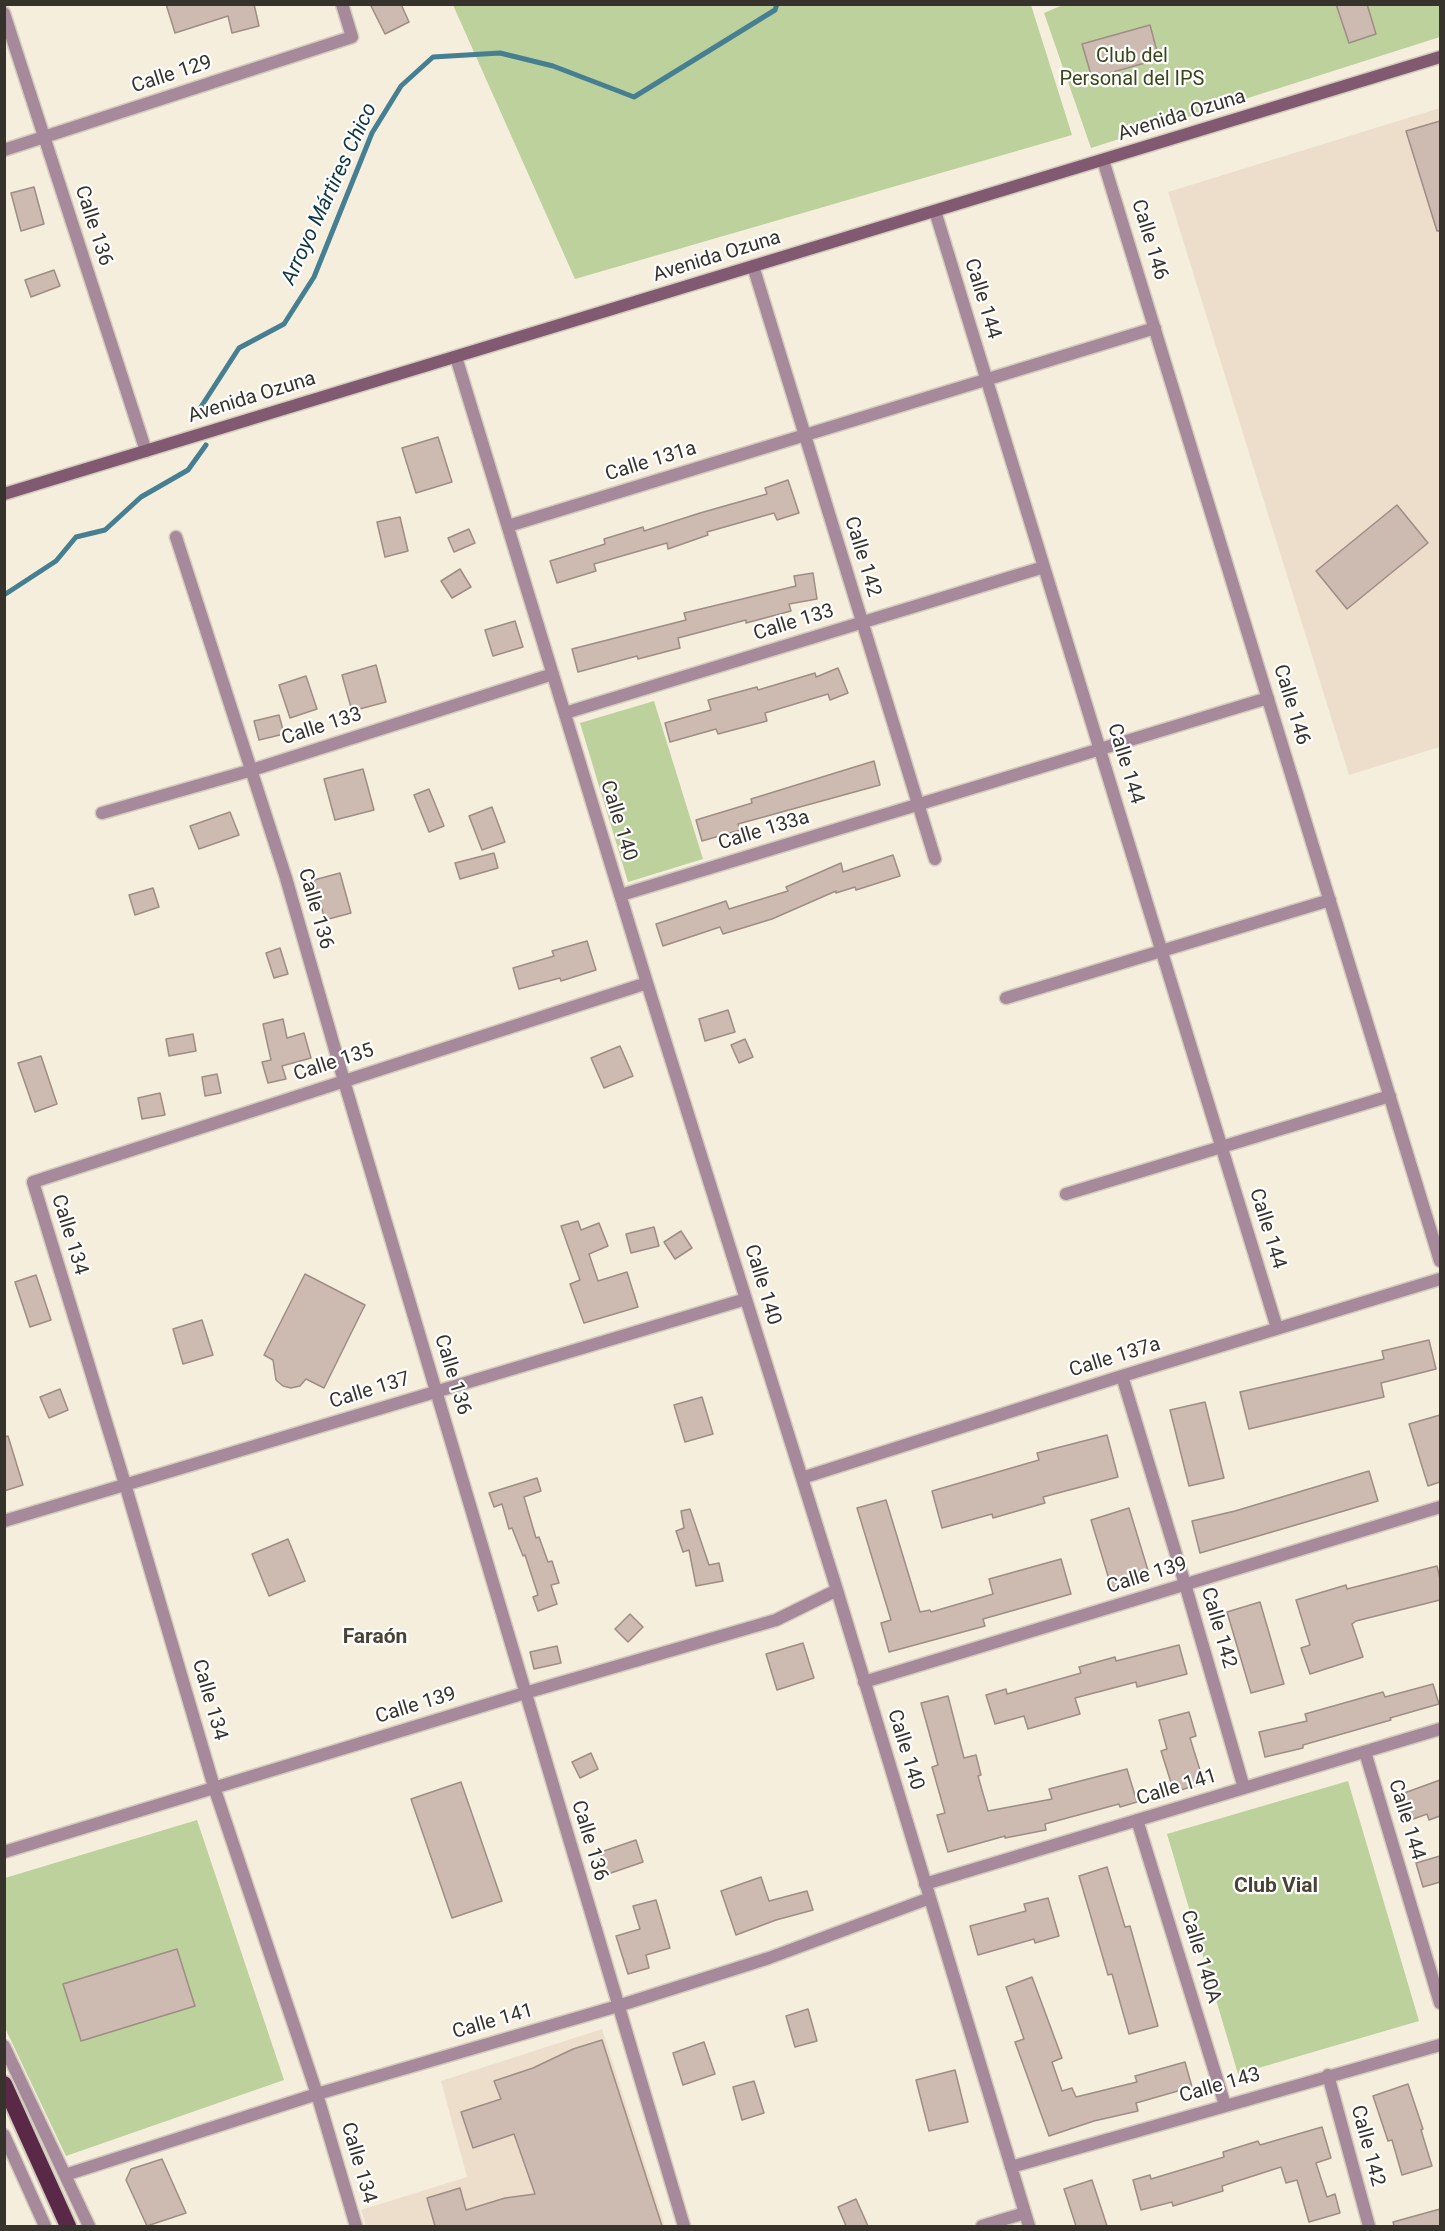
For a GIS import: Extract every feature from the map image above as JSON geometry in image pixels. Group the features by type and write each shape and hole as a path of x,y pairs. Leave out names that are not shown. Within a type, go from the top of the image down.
{"highway":[{"path":"4,2084 68,2226"}],"main road":[{"name":"Avenida Ozuna","path":"4,494 1440,57"}],"street":[{"name":"Calle 129","path":"4,150 352,37 342,4"},
{"name":"Calle 136","path":"4,13 146,451"},
{"name":"Calle 146","path":"1103,160 1440,1261"},
{"name":"Calle 144","path":"935,211 1277,1328"},
{"name":"Calle 142","path":"753,266 935,859"},
{"name":"Calle 131a","path":"508,526 1155,328"},
{"name":"Calle 140","path":"456,357 647,983 837,1590 1029,2226"},
{"name":"Calle 136","path":"176,537 286,878 344,1081 684,2226"},
{"name":"Calle 133","path":"565,713 1044,567"},
{"name":"Calle 133","path":"102,813 252,770 553,674"},
{"name":"Calle 133a","path":"621,895 1268,698"},
{"path":"1006,998 1330,900"},
{"name":"Calle 135","path":"33,1182 647,983"},
{"path":"1066,1194 1390,1096"},
{"name":"Calle 134","path":"33,1182 214,1787 317,2094 356,2226"},
{"name":"Calle 137a","path":"802,1478 1122,1376 1440,1279"},
{"name":"Calle 137","path":"4,1521 746,1299"},
{"name":"Calle 142","path":"1122,1376 1244,1788"},
{"name":"Calle 139","path":"864,1682 1440,1507"},
{"name":"Calle 139","path":"4,1852 525,1693 776,1620 837,1590"},
{"name":"Calle 141","path":"926,1884 1440,1729"},
{"name":"Calle 144","path":"1365,1752 1440,2003"},
{"name":"Calle 140A","path":"1137,1820 1226,2105"},
{"name":"Calle 141","path":"65,2175 317,2094 618,2006 769,1958 930,1898"},
{"name":"Calle 143","path":"1011,2167 1440,2045"},
{"path":"4,2046 89,2226"},
{"name":"Calle 142","path":"1328,2075 1369,2226"},
{"path":"4,2135 45,2226"},
{"path":"982,2226 1025,2213"}],"shaded area":[{"path":"1440,108 1440,747 1349,775 1168,192"},
{"path":"602,2029 665,2226 366,2226 361,2210 467,2177 441,2081"}],"green space":[{"name":"Club del Personal del IPS","path":"1065,4 1440,5 1440,37 1091,148 1044,13"},
{"path":"453,5 1031,5 1072,135 575,279"},
{"path":"654,701 703,859 628,882 580,723"},
{"path":"1348,1781 1419,2021 1238,2074 1167,1834"},
{"path":"197,1820 284,2080 66,2156 5,2028 5,1878"}],"building":[{"path":"166,4 254,4 259,26 232,33 228,16 175,33"},
{"path":"370,4 401,4 409,22 385,34"},
{"path":"1336,4 1367,4 1376,34 1349,43"},
{"path":"1150,25 1159,59 1092,78 1082,44"},
{"path":"1440,121 1440,231 1437,231 1406,131"},
{"path":"34,187 44,224 21,231 11,193"},
{"path":"54,270 60,286 31,297 25,280"},
{"path":"438,437 452,482 416,493 402,448"},
{"path":"788,480 799,513 777,520 774,513 707,532 708,535 668,549 667,543 594,564 596,571 557,583 550,561 605,544 604,539 643,527 644,531 767,494 765,488"},
{"path":"1397,505 1428,543 1347,609 1316,571"},
{"path":"400,517 408,551 385,557 377,522"},
{"path":"469,529 475,543 454,552 448,538"},
{"path":"460,569 471,587 452,598 441,581"},
{"path":"813,573 817,599 789,604 791,611 678,638 680,648 638,659 637,656 578,672 572,649 686,620 684,613 796,586 794,576"},
{"path":"515,621 523,647 493,656 485,630"},
{"path":"376,665 386,702 352,711 342,675"},
{"path":"838,668 848,693 830,700 828,694 765,713 767,721 718,734 716,729 670,742 665,723 711,710 708,700 757,687 758,690 815,673 816,677"},
{"path":"306,676 317,709 290,718 279,685"},
{"path":"279,715 284,734 259,740 254,721"},
{"path":"874,761 880,785 738,824 740,830 702,841 696,820 752,803 751,799"},
{"path":"363,769 374,810 335,820 324,779"},
{"path":"429,789 444,826 429,832 414,795"},
{"path":"492,807 505,842 482,850 469,816"},
{"path":"230,812 239,835 199,849 190,826"},
{"path":"494,853 498,868 460,879 455,863"},
{"path":"893,855 900,876 856,890 855,887 836,893 836,891 772,919 723,934 720,927 663,946 656,924 726,901 729,909 788,891 786,887 841,863 843,872"},
{"path":"340,873 351,913 325,920 314,880"},
{"path":"153,888 159,907 135,915 129,895"},
{"path":"587,941 596,970 561,981 560,978 519,989 513,968 554,956 552,951"},
{"path":"280,948 288,974 274,978 266,953"},
{"path":"728,1010 735,1032 705,1041 699,1019"},
{"path":"283,1019 287,1038 304,1033 311,1058 282,1066 286,1079 268,1083 262,1062 271,1060 263,1024"},
{"path":"193,1034 196,1051 169,1056 166,1039"},
{"path":"745,1039 753,1057 739,1063 731,1045"},
{"path":"620,1046 633,1076 604,1088 591,1058"},
{"path":"41,1056 57,1104 35,1112 18,1063"},
{"path":"217,1074 221,1093 205,1096 202,1077"},
{"path":"160,1093 165,1115 142,1119 138,1098"},
{"path":"578,1221 581,1230 599,1223 608,1246 589,1254 598,1281 627,1272 638,1307 584,1323 570,1284 580,1280 561,1226"},
{"path":"654,1227 659,1246 631,1253 626,1234"},
{"path":"681,1231 692,1248 675,1259 664,1242"},
{"path":"305,1274 365,1305 324,1388 306,1379 300,1386 291,1388 283,1386 276,1380 273,1360 264,1355"},
{"path":"36,1275 51,1320 30,1327 15,1282"},
{"path":"202,1320 213,1355 183,1364 173,1329"},
{"path":"1429,1340 1436,1369 1381,1383 1384,1397 1249,1429 1240,1392 1384,1359 1382,1351"},
{"path":"60,1389 68,1410 49,1418 40,1397"},
{"path":"702,1397 713,1434 685,1442 674,1405"},
{"path":"1205,1402 1224,1478 1189,1486 1170,1410"},
{"path":"1440,1415 1440,1482 1428,1486 1409,1424"},
{"path":"1107,1435 1118,1477 1043,1497 1045,1503 993,1518 992,1514 942,1528 932,1491 1039,1460 1037,1453"},
{"path":"8,1436 23,1485 4,1491 4,1437"},
{"path":"1369,1471 1378,1501 1200,1553 1192,1521 1235,1511"},
{"path":"537,1478 541,1491 524,1497 536,1538 539,1537 548,1562 552,1561 559,1583 551,1585 557,1604 538,1611 533,1597 538,1595 525,1555 523,1556 512,1528 509,1529 502,1504 494,1507 489,1493"},
{"path":"886,1500 920,1612 930,1610 931,1612 993,1594 989,1579 1061,1559 1071,1594 983,1619 985,1626 889,1652 881,1623 891,1620 857,1508"},
{"path":"1129,1508 1150,1577 1112,1589 1091,1520"},
{"path":"690,1509 709,1565 719,1563 723,1581 696,1586 689,1550 683,1552 676,1531 684,1528 681,1511"},
{"path":"288,1539 305,1581 269,1596 252,1554"},
{"path":"1437,1566 1440,1579 1440,1600 1356,1621 1352,1624 1363,1657 1310,1674 1301,1648 1310,1645 1296,1600 1346,1585 1347,1589"},
{"path":"1260,1602 1284,1684 1251,1693 1227,1612"},
{"path":"630,1614 643,1627 628,1642 615,1629"},
{"path":"803,1643 814,1678 777,1690 766,1654"},
{"path":"1179,1645 1187,1674 1137,1687 1136,1682 1075,1698 1080,1714 1028,1729 1024,1716 995,1724 986,1695 1006,1689 1007,1694 1081,1673 1079,1667 1115,1657 1116,1661"},
{"path":"557,1646 561,1663 534,1669 530,1652"},
{"path":"1433,1684 1439,1704 1303,1745 1303,1748 1265,1757 1259,1732 1307,1721 1305,1714 1383,1692 1385,1697"},
{"path":"948,1696 964,1758 976,1755 981,1775 978,1776 988,1811 1052,1799 1049,1789 1127,1769 1137,1802 1120,1807 1119,1804 1045,1824 1046,1830 1005,1838 1005,1836 948,1852 937,1815 945,1813 932,1767 938,1765 921,1703"},
{"path":"1189,1712 1196,1736 1190,1738 1204,1783 1174,1792 1161,1751 1167,1749 1159,1720"},
{"path":"591,1753 598,1769 580,1778 572,1762"},
{"path":"1440,1780 1440,1816 1429,1820 1427,1814 1405,1822 1396,1796"},
{"path":"461,1782 502,1901 452,1918 411,1799"},
{"path":"636,1840 643,1862 605,1875 598,1853"},
{"path":"1440,1856 1440,1882 1423,1887 1416,1863"},
{"path":"1107,1867 1125,1927 1130,1926 1158,2026 1129,2034 1112,1974 1108,1975 1079,1876"},
{"path":"761,1877 769,1901 807,1891 813,1910 776,1920 736,1935 721,1891"},
{"path":"1048,1898 1059,1936 1035,1943 1034,1939 978,1955 970,1926 1026,1911 1024,1904"},
{"path":"656,1900 670,1948 646,1955 649,1968 628,1974 616,1936 640,1929 633,1906"},
{"path":"177,1949 195,2006 81,2041 63,1984"},
{"path":"1032,1977 1062,2058 1052,2062 1062,2091 1072,2088 1076,2097 1137,2082 1135,2076 1185,2062 1192,2087 1136,2103 1138,2111 1094,2121 1049,2136 1015,2042 1024,2039 1006,1987"},
{"path":"808,2009 817,2041 795,2047 786,2016"},
{"path":"602,2040 662,2226 435,2226 427,2198 460,2188 466,2210 505,2198 535,2194 514,2134 473,2148 461,2112 501,2099 494,2081 533,2068 573,2049"},
{"path":"704,2042 715,2074 683,2085 673,2053"},
{"path":"955,2070 968,2122 929,2131 916,2080"},
{"path":"754,2081 764,2113 742,2120 733,2087"},
{"path":"1408,2084 1432,2166 1402,2175 1392,2140 1388,2141 1373,2096"},
{"path":"1322,2127 1331,2158 1316,2163 1327,2197 1335,2194 1340,2213 1309,2222 1297,2180 1286,2183 1281,2167 1222,2186 1223,2191 1173,2206 1172,2202 1141,2210 1133,2180 1150,2175 1151,2179 1224,2157 1223,2152 1258,2141 1260,2145"},
{"path":"162,2159 186,2213 147,2226 126,2180 131,2169"},
{"path":"1092,2180 1107,2226 1076,2226 1064,2189"},
{"path":"856,2199 868,2226 846,2226 838,2207"},
{"path":"1440,2209 1440,2226 1394,2226 1393,2222"}],"waterway":[{"name":"Arroyo Mártires Chico","path":"199,410 239,348 284,324 314,277 372,133 401,86 433,57 500,53 553,66 634,97 775,10 777,4"},
{"name":"Arroyo Mártires Chico","path":"4,595 56,561 76,537 105,530 141,497 188,470 206,445"}],"district":[{"name":"Faraón","path":"375,1638"},
{"name":"Club Vial","path":"1276,1887"}]}
